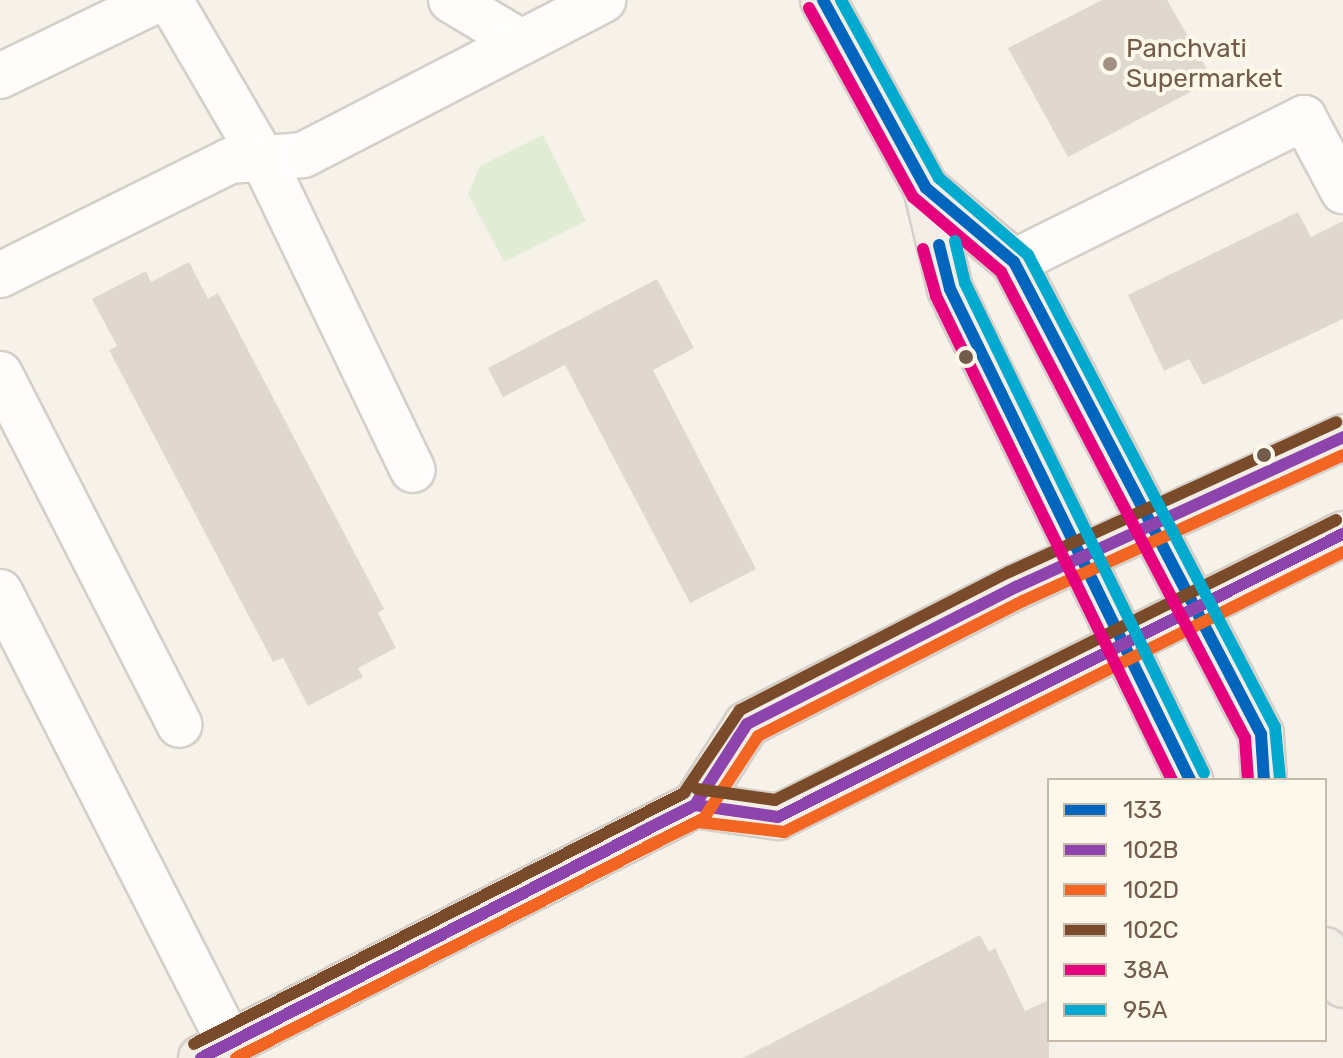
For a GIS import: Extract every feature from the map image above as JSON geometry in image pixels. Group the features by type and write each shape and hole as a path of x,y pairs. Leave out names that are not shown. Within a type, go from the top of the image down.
{"main road":[{"path":"823,0 926,188 950,289 1077,558 1189,778"},
{"path":"926,188 1014,262 1261,734 1264,778"},
{"path":"216,1051 695,805 747,724 1077,558 1343,437"},
{"path":"695,805 778,817 1119,642 1343,534"},
{"path":"1327,954 1343,985"}],"lane":[{"path":"0,76 157,0"},
{"path":"170,0 263,159 413,470"},
{"path":"451,0 521,42"},
{"path":"0,275 230,161 303,155 603,0"},
{"path":"1014,262 1304,118 1343,191"},
{"path":"0,374 180,725"},
{"path":"0,592 216,1051"}],"green space":[{"path":"543,135 586,221 504,262 468,194 480,166"}],"building":[{"name":"Panchvati Supermarket","path":"1102,0 1167,0 1213,80 1068,157 1008,48"},
{"path":"1298,212 1311,237 1343,221 1343,319 1203,385 1189,359 1164,371 1128,295"},
{"path":"189,262 208,299 218,293 384,609 378,613 396,648 358,668 363,677 308,706 283,658 273,662 109,350 117,346 92,299 146,271 151,282"},
{"path":"657,279 694,348 653,370 756,569 690,603 565,365 503,397 488,368"},
{"path":"980,935 989,952 995,948 1025,1011 1047,1001 1049,1058 743,1058"}],"transit line":[{"name":"133","path":"823,0 926,188 1014,262 1261,734 1264,778"},
{"name":"95A","path":"841,0 939,178 1028,255 1275,727 1280,778"},
{"name":"38A","path":"809,8 913,197 1001,272 1245,738 1248,778"},
{"name":"95A","path":"955,241 965,283 1204,773"},
{"name":"133","path":"939,245 950,289 1189,778"},
{"name":"38A","path":"923,249 936,296 1171,778"},
{"name":"102C","path":"194,1044 684,793 740,710 1009,572 1336,422"},
{"name":"102B","path":"201,1058 695,805 747,724 1016,587 1343,437"},
{"name":"102D","path":"236,1058 704,818 758,736 1023,601 1343,455"},
{"name":"102C","path":"697,789 775,800 1336,520"},
{"name":"102B","path":"639,833 695,805 778,817 1343,534"},
{"name":"102D","path":"646,847 698,822 784,832 1343,552"}],"place":[{"name":"Panchvati Supermarket","path":"1110,64"}]}
